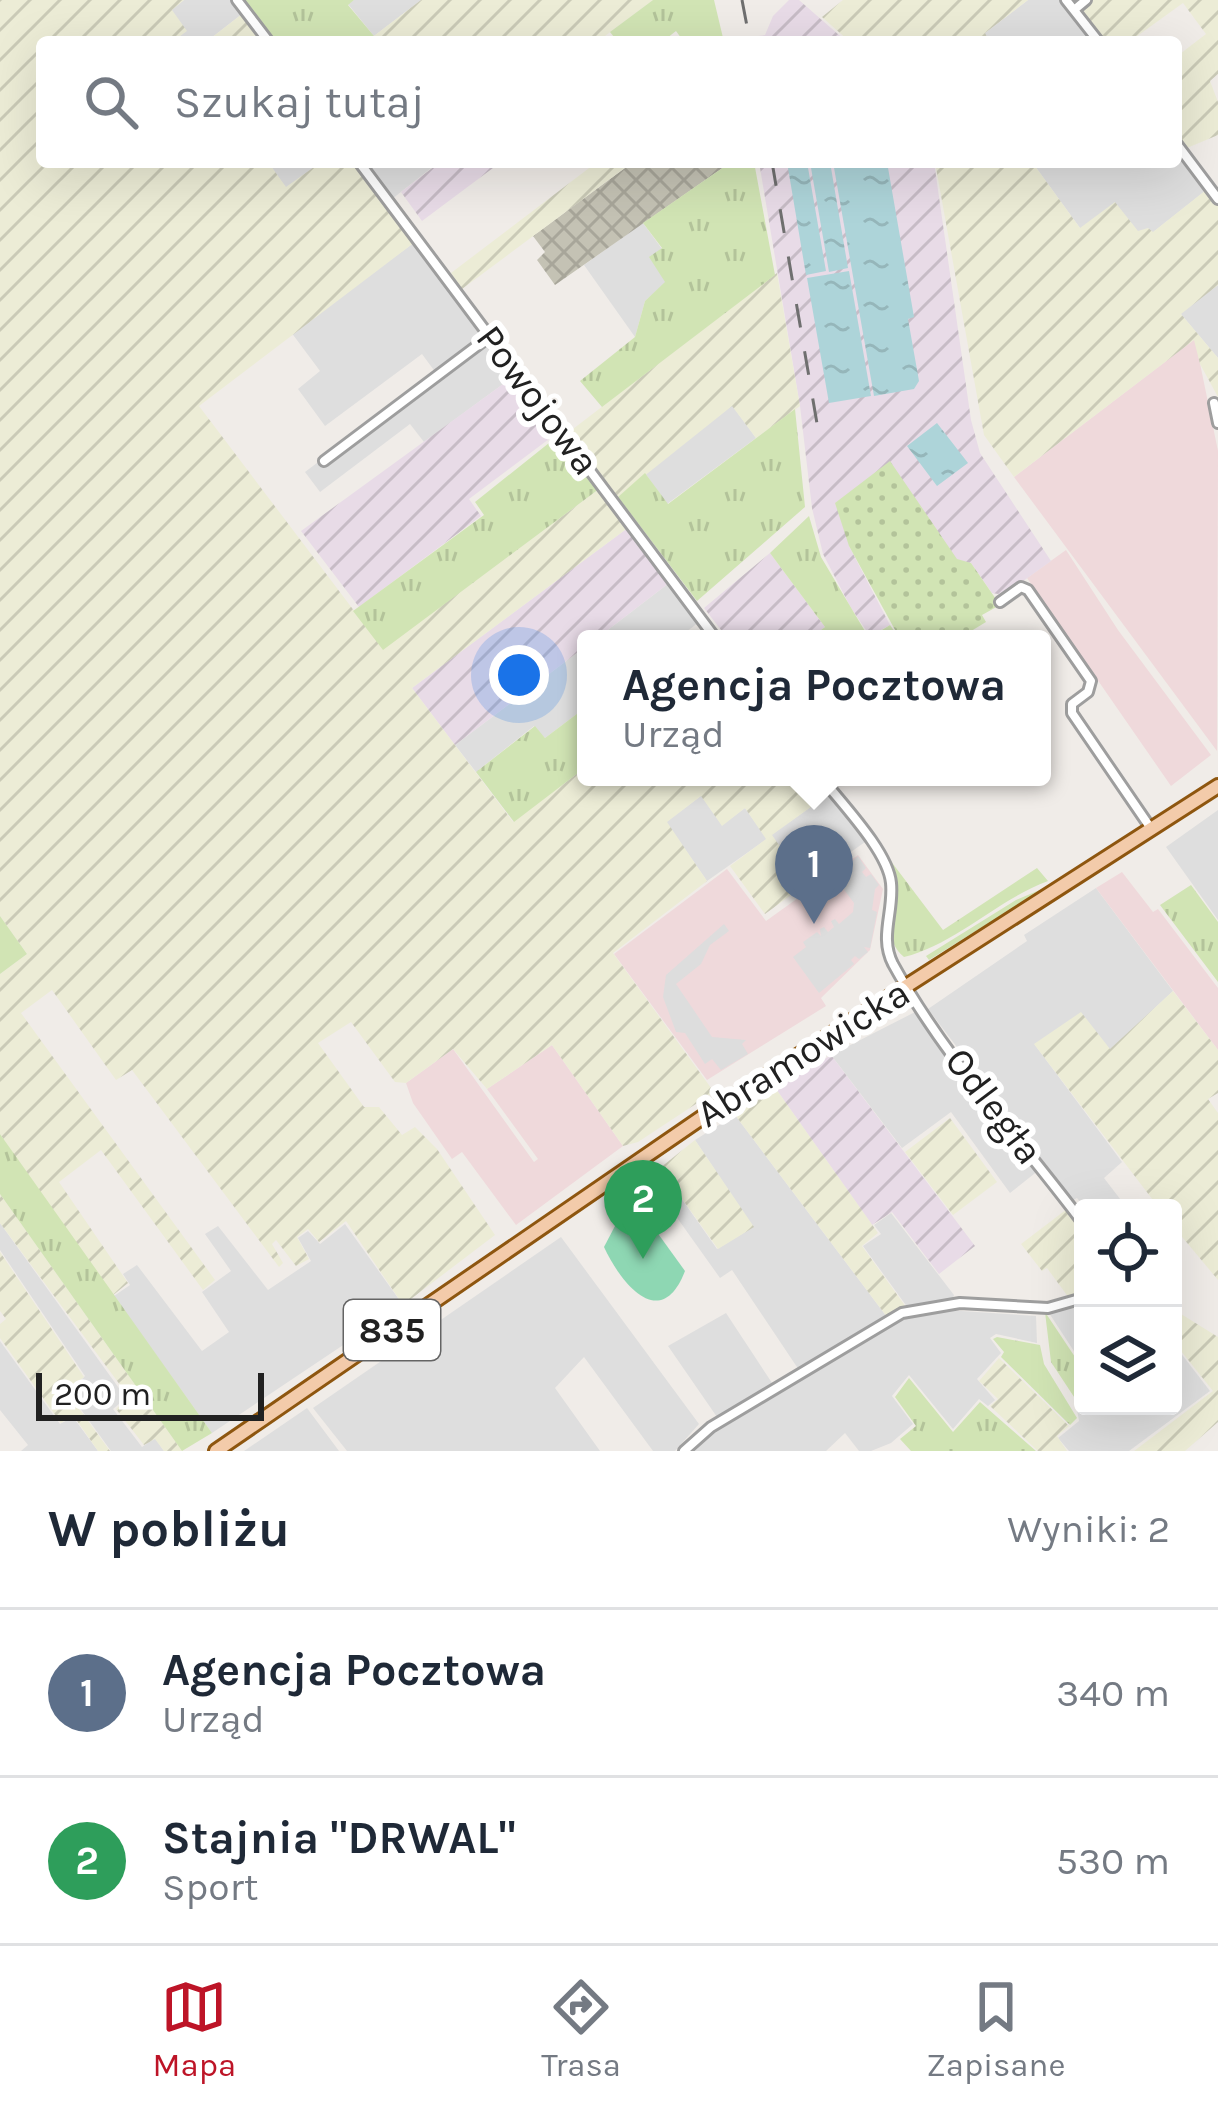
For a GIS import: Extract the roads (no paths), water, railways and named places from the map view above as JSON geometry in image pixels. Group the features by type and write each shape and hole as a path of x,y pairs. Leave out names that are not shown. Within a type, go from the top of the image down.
{"main road":[{"name":"Abramowicka","path":"216,1451 686,1127 1218,786"}],"street":[{"path":"237,0 264,36"},
{"path":"1066,0 1094,36"},
{"path":"1074,10 1086,0"},
{"path":"1182,151 1218,200"},
{"name":"Powojowa","path":"364,168 709,630"},
{"path":"324,461 490,336"},
{"path":"1214,403 1218,423"},
{"path":"1000,602 1021,587 1028,590 1091,681 1092,687 1072,704 1072,713 1152,830"},
{"path":"828,786 887,867 891,895 886,943 907,987"},
{"name":"Odległa","path":"907,987 1074,1211"},
{"path":"684,1451 711,1427 902,1312 960,1303 1048,1308 1074,1301"}],"water":[{"path":"788,168 808,168 826,271 806,275"},
{"path":"811,168 831,168 848,268 829,272"},
{"path":"834,168 888,168 914,317 908,319 919,381 914,389 874,396"},
{"path":"849,271 871,396 829,403 807,278"},
{"path":"937,423 968,463 937,486 907,446"}],"railway":[{"path":"742,0 749,36"},
{"path":"773,168 819,435"}],"place":[{"name":"Agencja Pocztowa","path":"814,924"},
{"name":"Stajnia \"DRWAL\"","path":"643,1259"}]}
